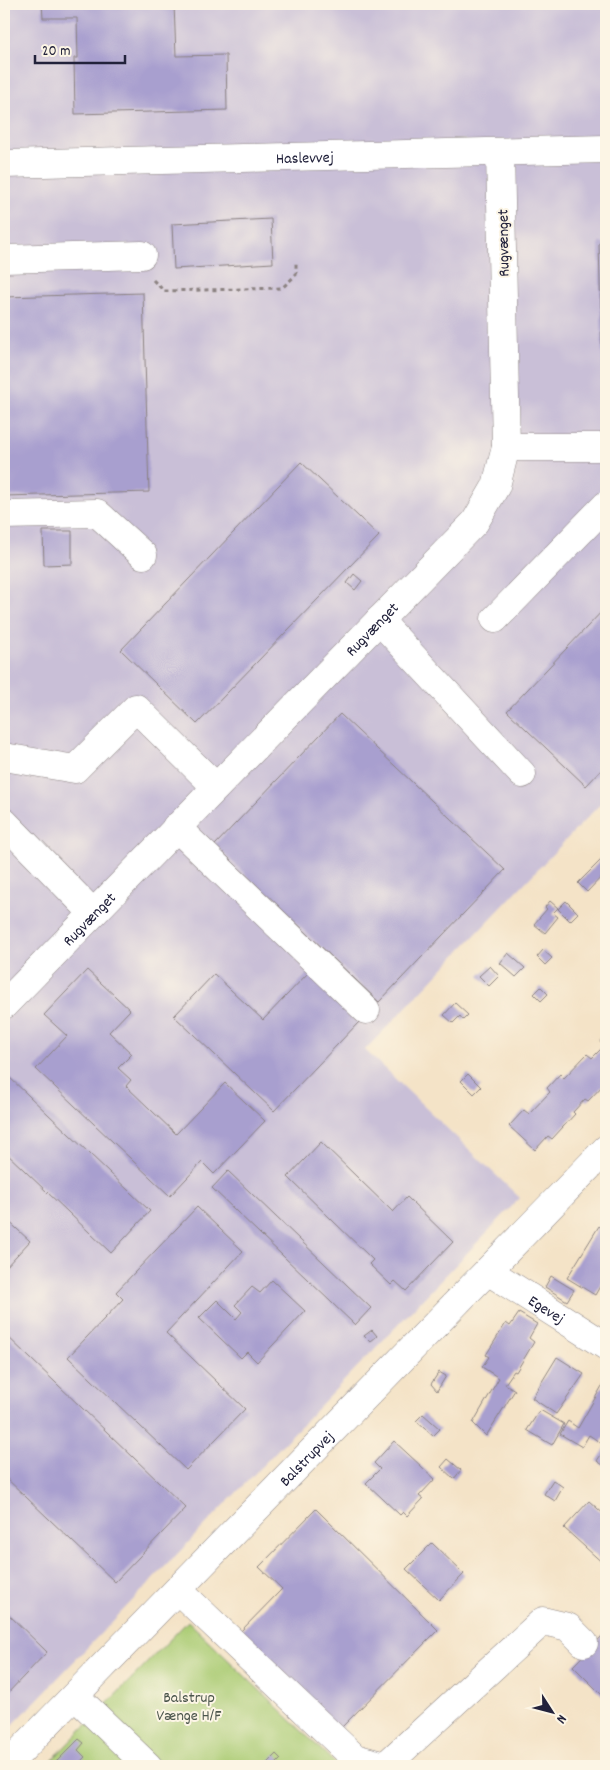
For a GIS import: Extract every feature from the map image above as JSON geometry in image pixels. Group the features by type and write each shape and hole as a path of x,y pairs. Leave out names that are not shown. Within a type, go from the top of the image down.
{"street":[{"name":"Haslevvej","path":"4,164 606,150"},
{"name":"Rugvænget","path":"4,1005 475,522 496,486 506,447 500,152"},
{"path":"4,259 142,255"},
{"path":"506,447 606,447"},
{"path":"495,619 606,505"},
{"path":"4,515 97,513 143,555"},
{"path":"379,620 522,774"},
{"path":"4,757 75,769 136,708 216,787"},
{"path":"4,822 93,913"},
{"path":"176,827 366,1010"},
{"name":"Balstrupvej","path":"6,1766 606,1149"},
{"name":"Egevej","path":"488,1271 606,1346"},
{"path":"178,1590 355,1758 385,1766 543,1621 568,1627 584,1643"},
{"path":"75,1696 148,1766"}],"path":[{"path":"142,255 141,267 164,292 282,288 296,275 296,260"}],"shaded area":[{"path":"4,4 606,4 606,798 365,1050 520,1198 4,1734"}],"green space":[{"name":"Balstrup Vænge H/F","path":"188,1621 338,1766 46,1766"}],"building":[{"path":"42,4 174,4 176,56 226,55 227,110 75,114 74,58 78,58 77,18 43,18"},
{"path":"271,219 273,263 174,269 172,224"},
{"path":"599,243 606,243 606,434 604,434"},
{"path":"143,293 149,492 4,496 4,297"},
{"path":"301,462 379,536 197,724 121,650"},
{"path":"43,531 72,531 72,564 44,565"},
{"path":"354,574 362,581 355,590 347,583"},
{"path":"606,607 606,765 586,786 507,711"},
{"path":"340,714 505,870 379,1002 215,845"},
{"path":"603,858 606,861 606,872 587,892 578,883"},
{"path":"550,901 558,908 553,913 558,917 545,933 534,924 547,909 545,907"},
{"path":"566,901 578,913 570,921 558,909"},
{"path":"543,950 552,958 545,965 537,957"},
{"path":"508,953 525,968 516,977 500,963"},
{"path":"490,966 499,976 489,986 479,976"},
{"path":"87,970 130,1010 109,1032 132,1054 118,1068 131,1080 126,1086 176,1134 225,1083 265,1121 214,1174 202,1162 170,1196 36,1069 67,1036 44,1015"},
{"path":"308,973 359,1022 274,1111 174,1016 214,974 263,1020"},
{"path":"541,987 548,994 541,1001 534,994"},
{"path":"455,1003 468,1015 463,1020 460,1016 453,1023 444,1015"},
{"path":"606,1035 606,1082 588,1101 585,1099 573,1112 575,1114 552,1139 548,1136 535,1150 509,1126 524,1110 529,1114 550,1092 547,1088 560,1074 564,1078 587,1054 592,1058 604,1046 600,1042"},
{"path":"468,1074 481,1087 474,1094 461,1081"},
{"path":"8,1076 150,1211 111,1253 4,1151 4,1081"},
{"path":"321,1142 393,1212 407,1197 453,1242 406,1291 395,1281 391,1285 369,1264 373,1260 288,1177"},
{"path":"228,1171 371,1308 355,1325 212,1188"},
{"path":"197,1207 243,1251 166,1333 245,1409 186,1470 68,1357 123,1299 116,1292"},
{"path":"4,1217 30,1241 4,1269"},
{"path":"599,1226 606,1231 606,1276 595,1295 567,1278"},
{"path":"551,1276 574,1290 567,1301 545,1287"},
{"path":"272,1280 305,1311 257,1362 247,1352 241,1358 199,1318 217,1300 236,1319 242,1312 235,1305 252,1287 260,1293"},
{"path":"519,1313 537,1324 529,1338 534,1342 516,1372 514,1371 505,1384 515,1390 486,1436 473,1423 499,1378 482,1367 489,1357 486,1355 506,1323 510,1326"},
{"path":"372,1330 377,1336 370,1342 364,1336"},
{"path":"4,1333 186,1508 115,1582 4,1476"},
{"path":"557,1357 584,1374 556,1414 532,1398"},
{"path":"439,1372 446,1376 437,1391 431,1384"},
{"path":"602,1386 606,1388 606,1435 601,1443 589,1435 582,1447 560,1434 568,1421 578,1428"},
{"path":"540,1410 564,1424 552,1445 527,1430"},
{"path":"423,1414 440,1429 433,1436 416,1421"},
{"path":"394,1441 435,1479 419,1496 423,1499 407,1516 403,1512 400,1515 366,1483 380,1469 374,1463"},
{"path":"606,1447 606,1467 597,1461"},
{"path":"448,1459 461,1470 454,1479 441,1467"},
{"path":"553,1480 563,1487 555,1501 544,1494"},
{"path":"589,1501 606,1516 606,1566 564,1528"},
{"path":"316,1509 438,1630 337,1732 238,1634 282,1589 259,1567"},
{"path":"432,1543 464,1574 439,1600 406,1569"},
{"path":"4,1610 47,1652 4,1697"},
{"path":"606,1632 606,1699 573,1666"},
{"path":"79,1739 84,1743 78,1750 85,1757 76,1766 52,1766"},
{"path":"276,1754 281,1759 274,1766 266,1764"}]}
